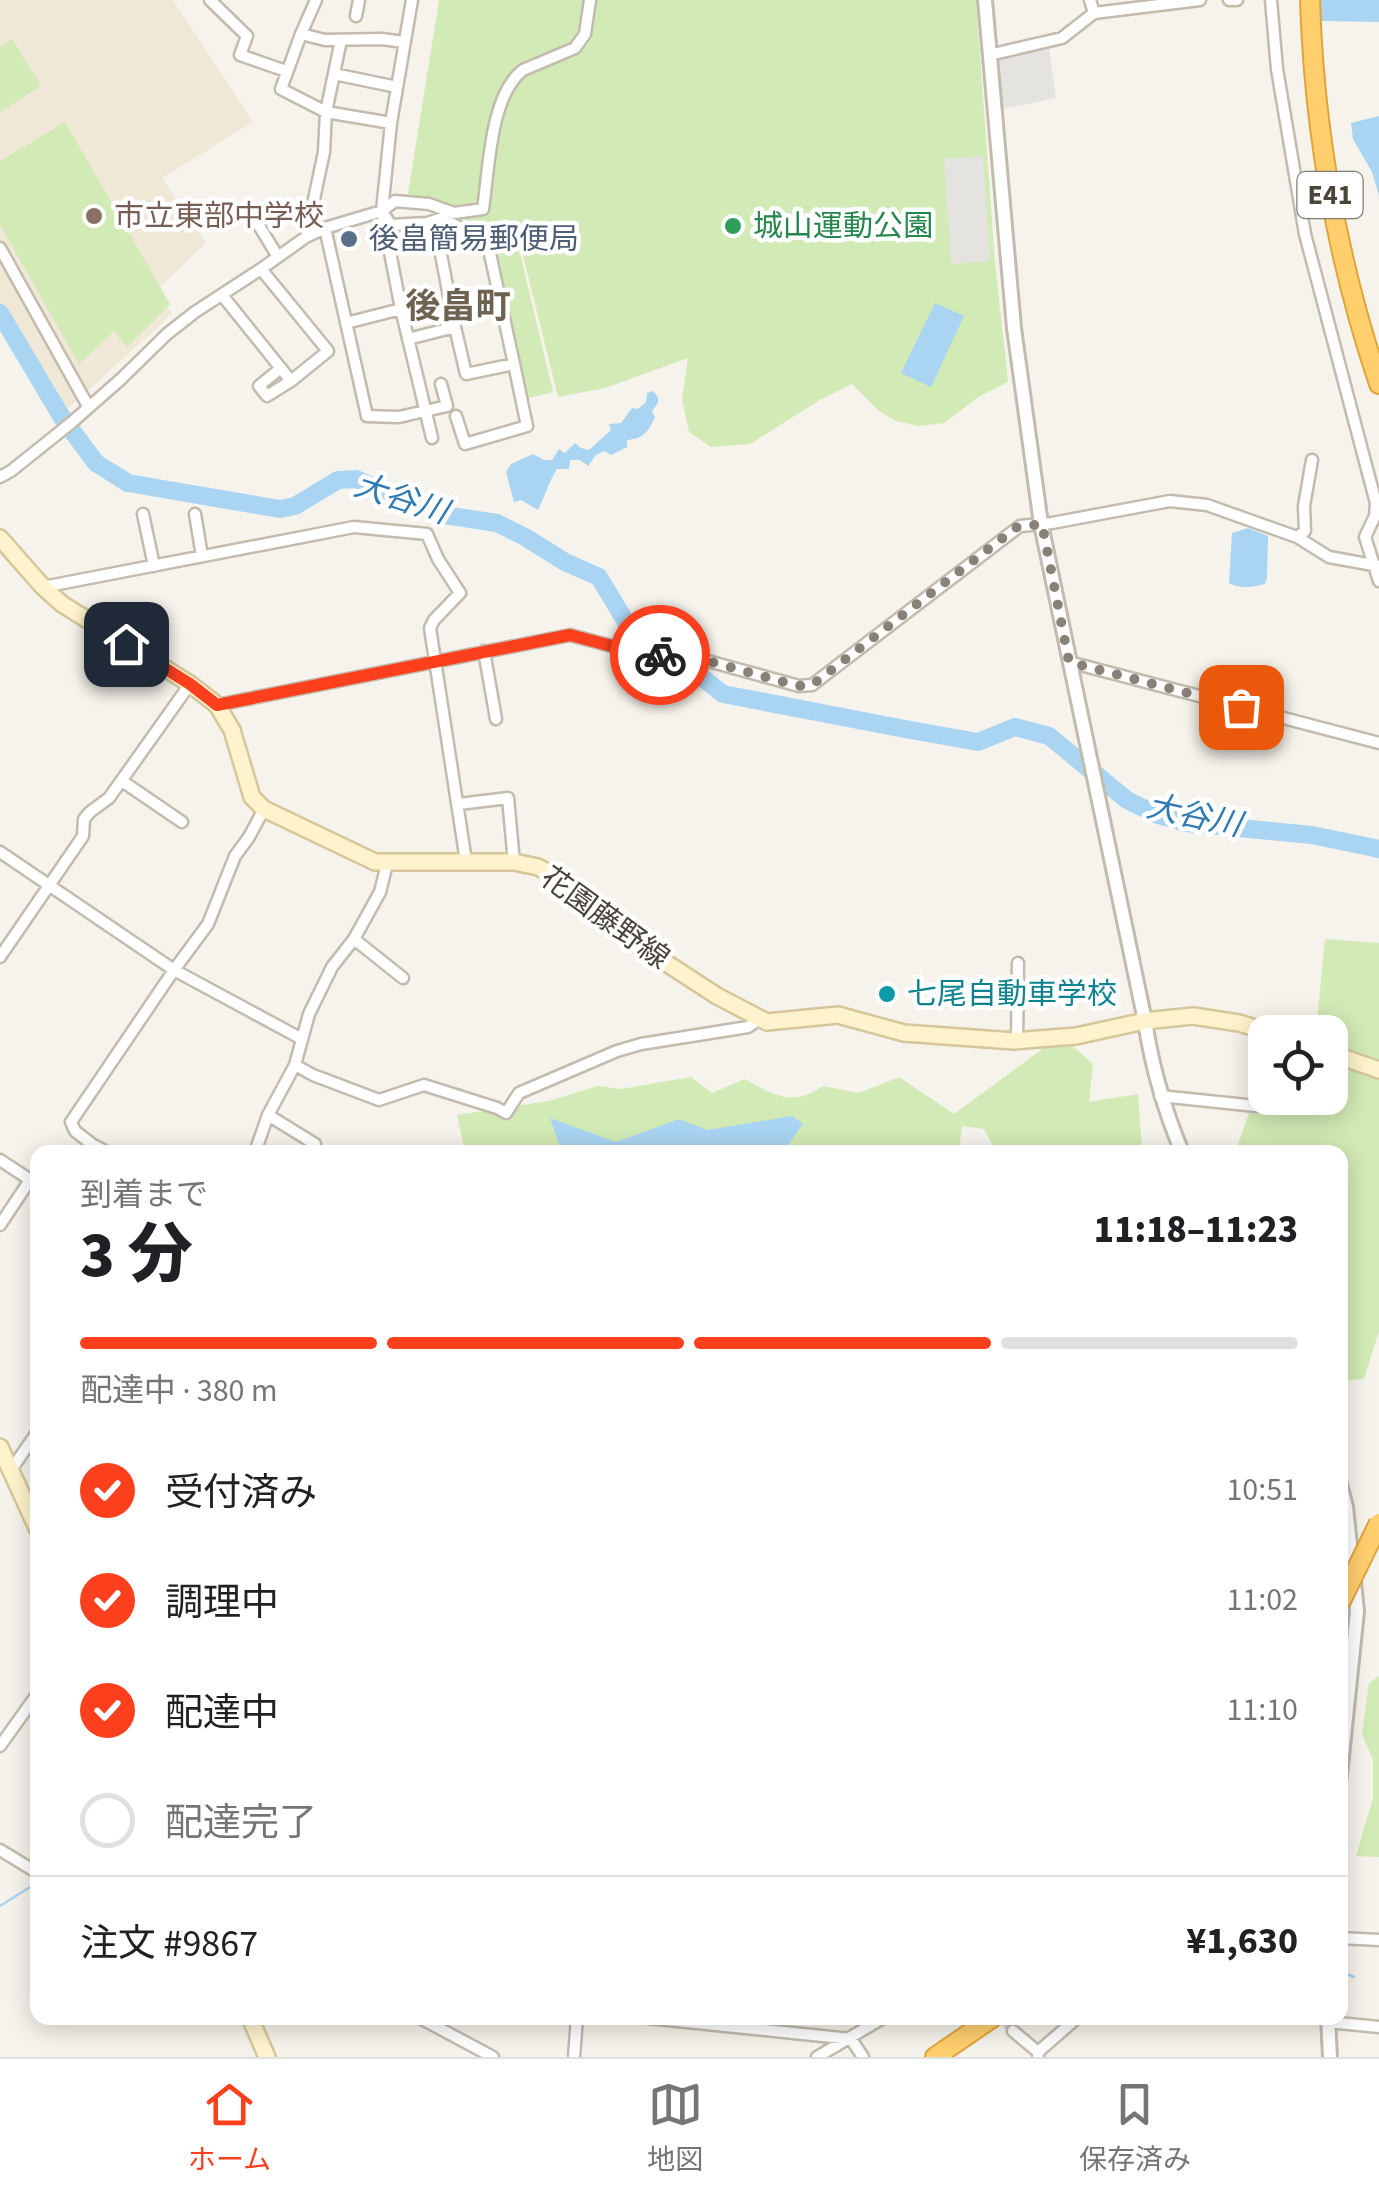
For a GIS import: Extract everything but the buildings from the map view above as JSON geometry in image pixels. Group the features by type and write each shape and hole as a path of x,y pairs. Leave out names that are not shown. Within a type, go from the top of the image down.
{"highway":[{"name":"E41","path":"1310,0 1316,106 1326,172 1350,286 1379,384"},
{"path":"1348,1587 1379,1523"},
{"path":"935,2057 982,2025"}],"main road":[{"path":"0,538 62,604 217,705 232,730 252,797 264,809"},
{"name":"花園藤野線","path":"264,809 375,862 514,862 538,867 551,874 585,910 758,1020"},
{"path":"758,1020 776,1022 838,1015 904,1033 1018,1041 1076,1036 1145,1021 1193,1016 1248,1026"},
{"path":"1348,1059 1379,1070"},
{"path":"0,1446 30,1512"},
{"path":"253,2025 267,2057"}],"street":[{"path":"210,0 246,36 240,55 286,71"},
{"path":"316,0 281,90 326,112 391,123"},
{"path":"356,16 359,0"},
{"path":"412,0 391,123 382,211 400,308 432,438"},
{"path":"382,211 391,225 427,223 483,209 503,95 523,70 576,48 585,34 590,0"},
{"path":"984,0 1014,328 1042,524 1151,1061 1179,1145"},
{"path":"1090,0 1094,13"},
{"path":"990,55 1062,38 1094,13 1200,0"},
{"path":"1229,0 1237,0"},
{"path":"1258,0 1271,5 1277,68 1306,234 1376,503 1375,516 1365,536 1379,580"},
{"path":"301,34 325,40 382,38 404,42"},
{"path":"306,236 341,40"},
{"path":"334,74 397,86"},
{"path":"0,476 12,471 67,426 167,334 222,294 306,236 382,211 395,201 429,204 486,240 528,426 465,444 456,416"},
{"path":"252,214 278,257"},
{"path":"448,216 436,229 466,374 514,364"},
{"path":"325,228 367,416 398,417 447,406 441,384"},
{"path":"0,248 88,406"},
{"path":"261,269 328,350 268,396 259,386 280,368"},
{"path":"222,294 291,380"},
{"path":"346,324 400,308"},
{"path":"408,339 455,327"},
{"path":"1297,537 1305,531 1304,506 1312,460"},
{"path":"217,705 570,635 638,653 708,661 798,686 812,685 1017,527 1170,501 1207,505 1297,537 1329,556 1376,565"},
{"path":"143,514 154,566"},
{"path":"196,514 202,556"},
{"path":"43,588 354,527 426,534 460,593 430,628 466,861"},
{"path":"484,651 496,719"},
{"path":"1069,662 1379,743"},
{"path":"0,957 83,836 84,820 109,798 190,684"},
{"path":"122,781 182,822"},
{"path":"459,804 508,798 514,862"},
{"path":"87,1145 71,1122 208,924 235,856 264,809"},
{"path":"0,852 174,970 302,1038"},
{"path":"257,1145 268,1115 295,1065 309,1014 332,968 354,939 380,892 387,864"},
{"path":"354,939 403,978"},
{"path":"1018,962 1018,1041"},
{"path":"295,1065 380,1100 424,1086 506,1113 519,1094 617,1051 748,1027 758,1020"},
{"path":"1160,1096 1248,1105"},
{"path":"268,1115 315,1144"},
{"path":"0,1160 30,1180"},
{"path":"0,1225 30,1188"},
{"path":"11,1470 30,1442"},
{"path":"1348,1526 1357,1611 1348,1688"},
{"path":"0,1746 30,1704"},
{"path":"0,1850 30,1868"},
{"path":"1348,1938 1379,1940"},
{"path":"1348,2023 1379,2028"},
{"path":"433,2025 493,2057"},
{"path":"574,2057 576,2025"},
{"path":"716,2025 851,2039"},
{"path":"818,2057 872,2025"},
{"path":"1013,2031 1038,2054 1069,2025"},
{"path":"1328,2025 1330,2057"},
{"path":"851,2039 862,2057"}],"shaded area":[{"name":"市立東部中学校","path":"0,0 173,0 253,122 162,178 206,243 157,290 172,314 63,413 0,304"},
{"path":"1049,49 1056,98 1002,109 998,59"},
{"path":"983,156 990,261 951,264 944,159"}],"green space":[{"name":"城山運動公園","path":"439,0 976,0 1008,382 980,396 944,423 919,426 896,421 879,411 852,384 750,444 711,447 689,432 682,399 688,358 605,388 558,397 520,243 475,227 456,207 408,194"},
{"path":"12,39 41,86 0,112 0,47"},
{"path":"65,122 170,304 127,347 114,331 79,364 0,225 0,161"},
{"path":"492,239 518,245 553,392 528,398"},
{"path":"1325,939 1379,943 1379,1331 1364,1379 1348,1380 1348,1145 1238,1145 1249,1115 1348,1115 1348,1015 1318,1015"},
{"path":"1068,1042 1093,1064 1089,1102 1138,1094 1142,1145 992,1145 984,1129 962,1126 960,1145 463,1145 457,1115 549,1101 598,1086 621,1089 691,1077 712,1093 745,1079 775,1094 793,1097 823,1086 859,1093 899,1077 954,1114 1045,1047"},
{"path":"1379,1676 1379,1857 1356,1856 1373,1798 1373,1760 1362,1734 1369,1683"}],"water":[{"path":"1303,0 1379,0 1379,22 1323,21 1304,16"},
{"path":"1379,116 1379,196 1372,172 1353,139 1351,123"},
{"path":"935,303 964,316 931,387 901,373"},
{"path":"653,391 658,403 645,433 627,440 627,447 611,455 604,451 596,455 588,466 580,460 570,460 569,469 557,469 538,510 521,500 514,502 506,472 511,464 533,454 552,460 559,449 565,453 575,443 589,450 611,430 609,424 621,423"},
{"path":"1248,528 1268,536 1267,579 1261,585 1237,586 1229,583 1232,533"},
{"path":"792,1116 803,1124 788,1145 560,1145 550,1118 616,1142 679,1119 707,1130"}],"waterway":[{"name":"大谷川","path":"0,313 61,416 96,463 128,483 280,509 295,506 338,480 356,479 438,514 497,523 599,577 636,639 667,653"},
{"name":"大谷川","path":"689,667 723,694 905,729 978,742 1015,727 1049,736 1127,800 1155,814 1187,823 1312,835 1379,849"},
{"path":"0,1906 30,1887"},
{"path":"1348,1974 1354,1977"}],"tunnel":[{"path":"1008,2025 1013,2031"}],"way so far":[{"path":"660,655 708,661 798,686 812,685 1017,527 1042,524 1069,662 1241,707"}],"place":[{"name":"市立東部中学校","path":"94,216"},
{"name":"城山運動公園","path":"733,226"},
{"name":"後畠簡易郵便局","path":"349,239"},
{"name":"七尾自動車学校","path":"887,994"}],"district":[{"name":"後畠町","path":"458,307"}],"route":[{"path":"126,644 217,705 570,635 660,655"}]}
